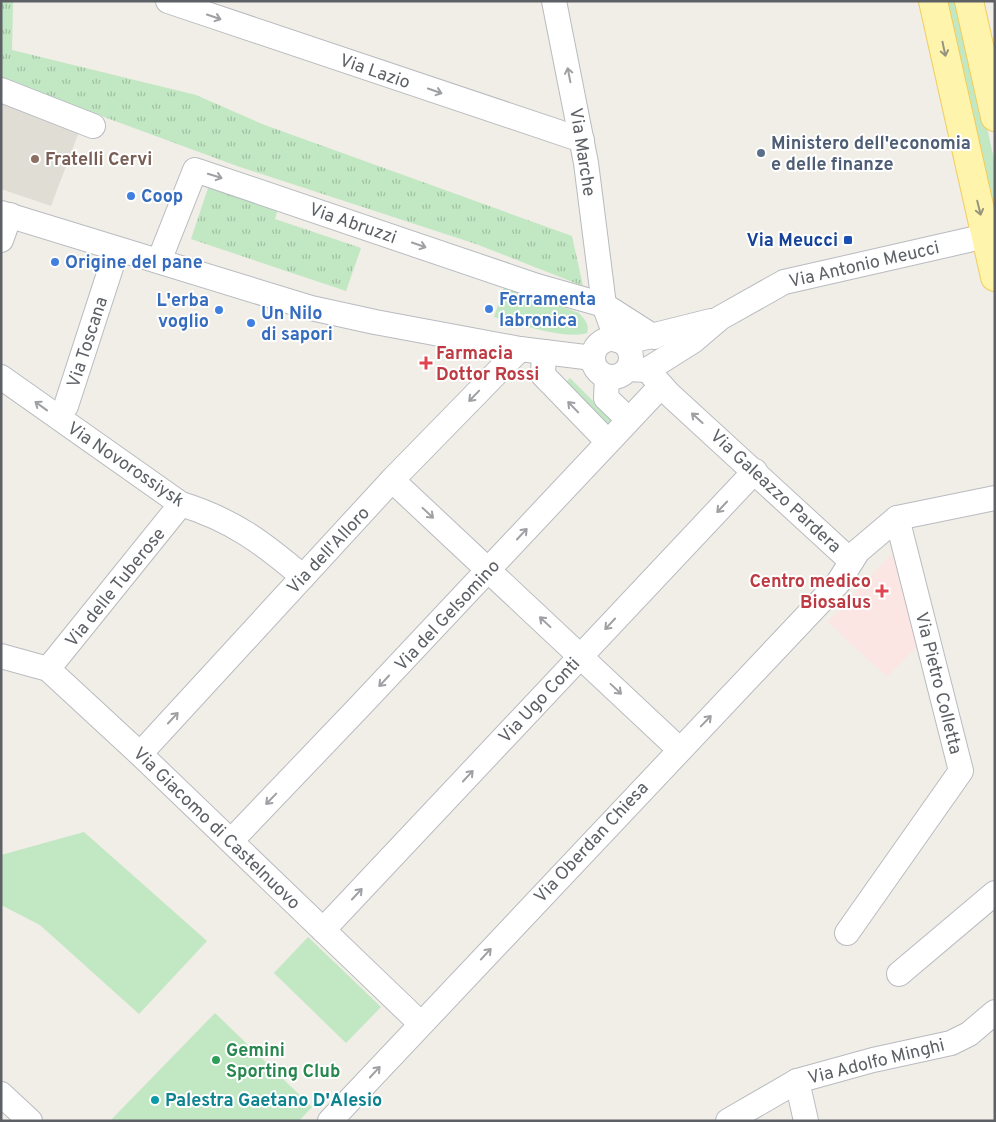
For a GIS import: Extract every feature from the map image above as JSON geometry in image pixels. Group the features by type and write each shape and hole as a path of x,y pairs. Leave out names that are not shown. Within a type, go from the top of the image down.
{"main road":[{"path":"933,1 990,235 995,277"},
{"path":"969,1 995,117"}],"street":[{"name":"Via Lazio","path":"168,1 582,140"},
{"name":"Via Marche","path":"554,1 582,140 604,305 619,341 631,356 636,375 606,398 628,420"},
{"path":"1,90 93,126"},
{"name":"Via Abruzzi","path":"159,261 195,170 537,286 604,305"},
{"path":"1,240 6,214 312,308 520,348 593,358"},
{"name":"Via Antonio Meucci","path":"636,375 693,341 720,318 770,289 796,278 990,235"},
{"name":"Via Toscana","path":"66,406 117,249"},
{"path":"604,305 654,337"},
{"name":"Via Antonio Meucci","path":"593,358 594,350 599,344 607,340 619,341 654,337 720,318"},
{"name":"Via dell'Alloro","path":"140,754 392,480 520,348"},
{"path":"544,352 543,375 608,442"},
{"name":"Via Galeazzo Pardera","path":"593,358 597,370 636,375 755,471 851,561 858,551 897,518 995,498"},
{"name":"Via del Gelsomino","path":"231,841 489,570 628,420 636,375"},
{"name":"Via Novorossiysk","path":"1,377 181,504 212,514 263,543 303,577"},
{"name":"Via Ugo Conti","path":"323,930 755,471"},
{"path":"392,480 679,749"},
{"name":"Via delle Tuberose","path":"48,669 181,504"},
{"name":"Via Pietro Colletta","path":"847,933 961,771 897,518"},
{"name":"Via Oberdan Chiesa","path":"330,1121 420,1023 838,583 851,561"},
{"name":"Via Giacomo di Castelnuovo","path":"1,656 48,669 140,754 420,1023"},
{"path":"899,974 995,893"},
{"name":"Via Adolfo Minghi","path":"728,1121 797,1081 873,1060 951,1043 969,1034 995,1012"},
{"path":"797,1081 806,1121"},
{"path":"1,1094 30,1121"}],"shaded area":[{"name":"Fratelli Cervi","path":"1,101 80,129 51,206 1,189"},
{"name":"Centro medico Biosalus","path":"892,554 898,560 920,644 887,677 828,622"}],"green space":[{"path":"1,1 13,1 12,50 196,95 262,124 572,236 583,286 476,244 237,166 1,79"},
{"path":"945,1 959,1 995,164 995,210 993,209"},
{"path":"210,182 279,205 275,219 361,248 346,291 191,239"},
{"path":"505,285 579,313 587,324 587,333 578,335 554,333 494,317"},
{"path":"570,378 612,420 606,427 564,385"},
{"path":"84,832 207,941 139,1014 40,925 1,905 1,855"},
{"path":"308,937 381,1007 346,1043 274,973"},
{"name":"Gemini Sporting Club","path":"215,1013 312,1107 299,1121 110,1121"}],"place":[{"name":"Ministero dell'economia e delle finanze","path":"761,153"},
{"name":"Fratelli Cervi","path":"35,159"},
{"name":"Coop","path":"131,196"},
{"name":"Via Meucci","path":"848,240"},
{"name":"Origine del pane","path":"55,262"},
{"name":"Ferramenta labronica","path":"489,309"},
{"name":"L'erba voglio","path":"219,310"},
{"name":"Un Nilo di sapori","path":"251,323"},
{"name":"Farmacia Dottor Rossi","path":"426,363"},
{"name":"Centro medico Biosalus","path":"882,591"},
{"name":"Gemini Sporting Club","path":"216,1060"},
{"name":"Palestra Gaetano D'Alesio","path":"155,1100"}]}
